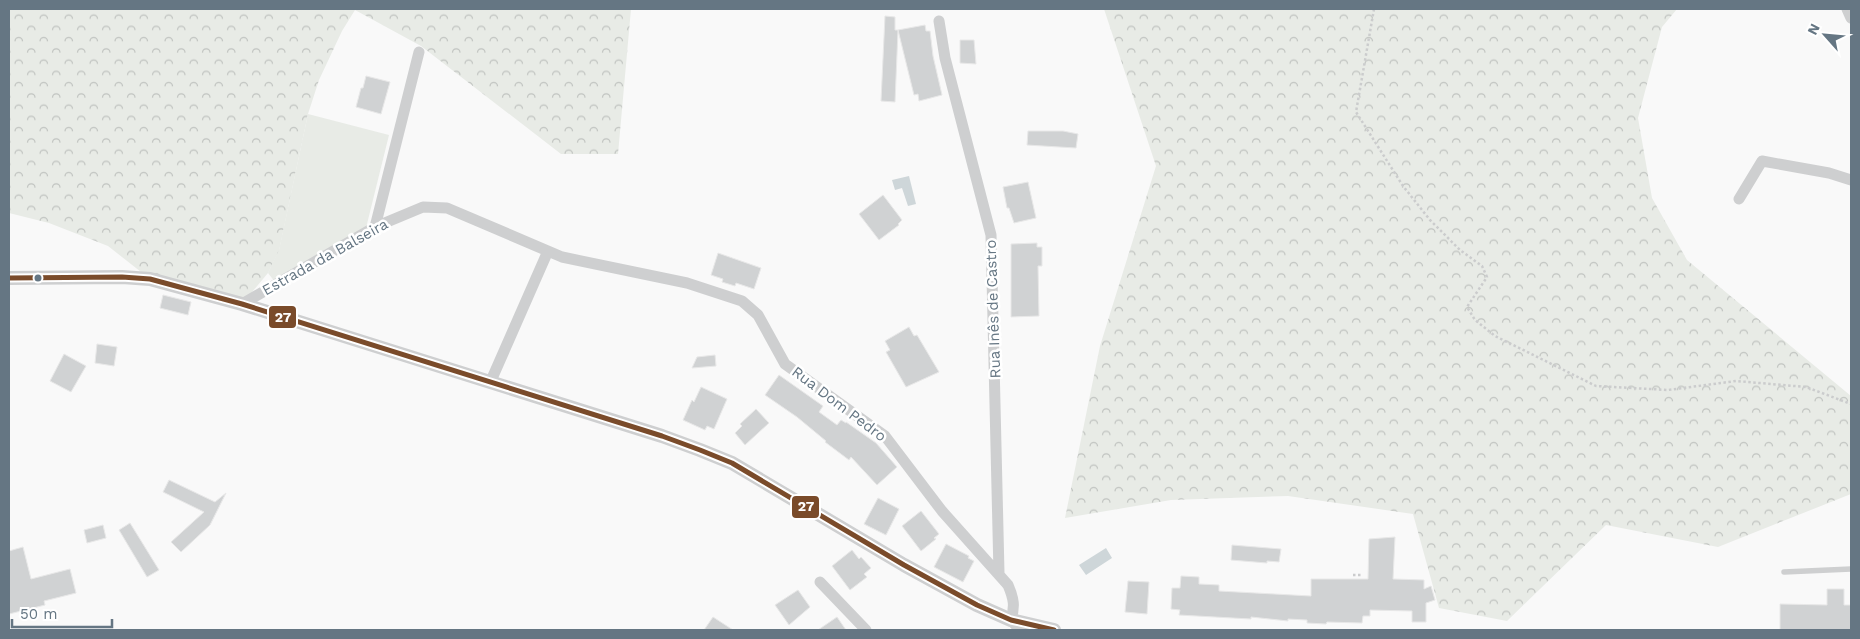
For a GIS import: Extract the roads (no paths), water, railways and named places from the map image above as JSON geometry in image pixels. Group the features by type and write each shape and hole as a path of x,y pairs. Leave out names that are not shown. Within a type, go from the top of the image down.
{"street":[{"path":"1847,9 1851,18"},
{"name":"Rua Inês de Castro","path":"939,22 945,58 991,234 999,573"},
{"path":"375,227 419,52"},
{"path":"1739,199 1762,162 1830,173 1851,180"},
{"name":"Estrada da Balseira","path":"242,304 375,227 424,207 447,208 548,251"},
{"path":"490,383 548,251"},
{"name":"Rua Dom Pedro","path":"548,251 562,257 687,283 742,301 758,315 785,364 885,436 942,511 1008,585 1014,598 1016,624"},
{"path":"9,278 150,278 242,304 662,436 732,463 904,565 977,605 1016,624 1054,630"},
{"path":"820,582 866,630"}],"lane":[{"path":"1784,572 1851,569"}]}
